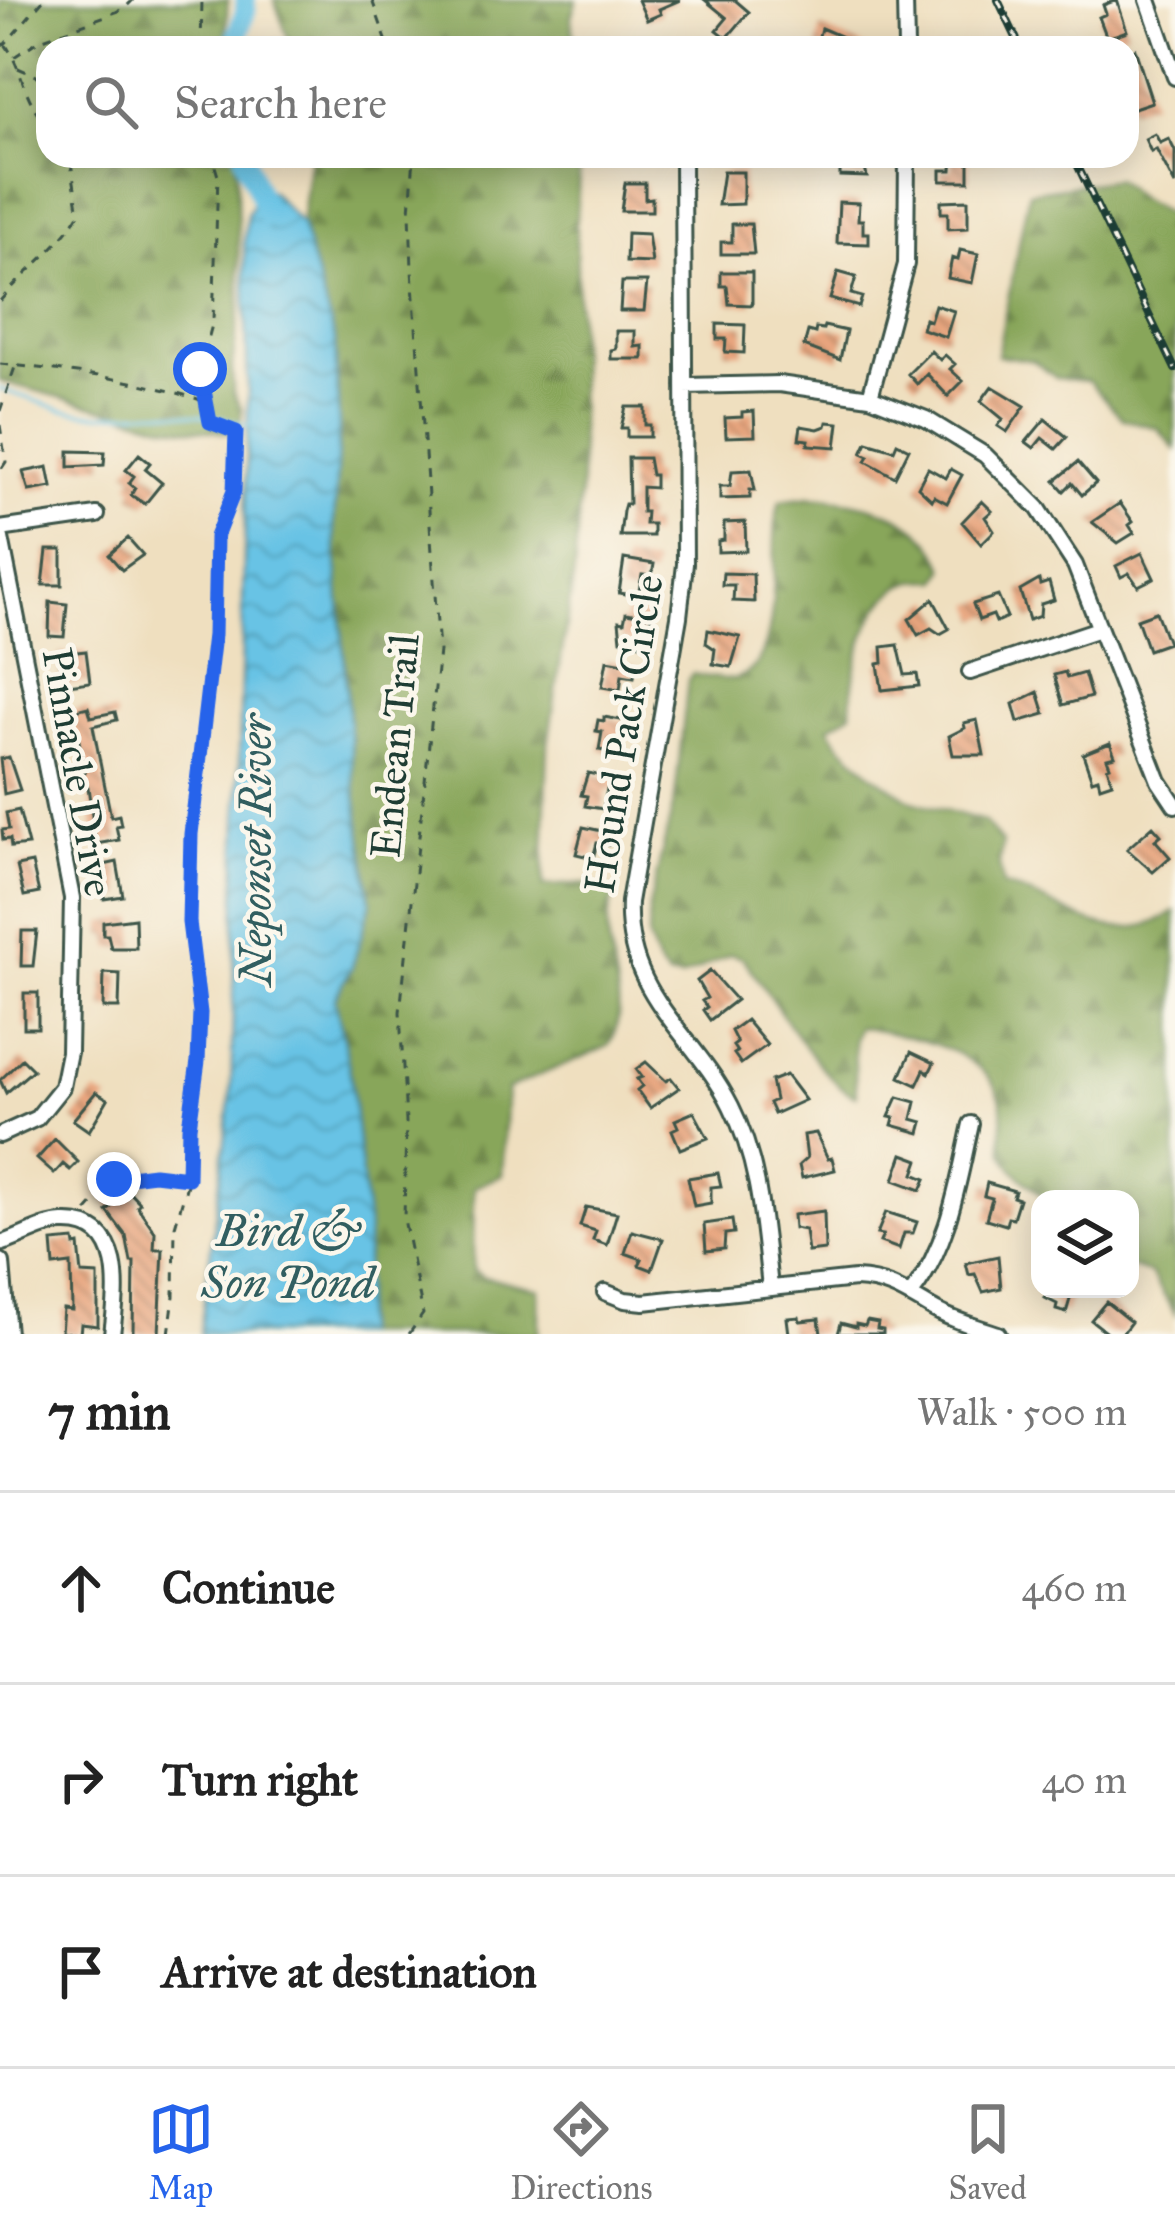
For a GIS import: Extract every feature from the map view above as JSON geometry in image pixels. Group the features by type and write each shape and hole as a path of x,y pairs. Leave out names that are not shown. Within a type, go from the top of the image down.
{"street":[{"path":"905,0 906,36"},
{"path":"1148,0 1175,77"},
{"name":"Hound Pack Circle","path":"682,168 683,588 631,887 629,933 648,990 717,1082 742,1130 758,1182 770,1287"},
{"path":"870,397 906,264 908,168"},
{"path":"684,386 779,384 870,397 953,433 1015,481 1075,565 1160,781 1175,805"},
{"path":"0,531 97,515"},
{"name":"Pinnacle Drive","path":"0,531 72,898 69,1052 62,1087 37,1118 0,1135"},
{"path":"970,672 1100,629"},
{"path":"911,1294 943,1238 971,1124"},
{"path":"0,1244 53,1225 76,1224 99,1236 118,1277 112,1334"},
{"path":"0,1263 6,1334"},
{"path":"604,1292 644,1302 855,1279 884,1282 951,1318 998,1334"}],"path":[{"path":"36,107 14,57 3,45 43,0"},
{"path":"53,36 89,24 134,0"},
{"path":"201,36 202,0"},
{"path":"371,0 384,36"},
{"path":"14,57 36,42"},
{"path":"18,68 36,76"},
{"path":"0,301 33,264 64,239 79,214 72,168"},
{"path":"169,1334 176,1226 188,1178 198,1061 200,1013 189,922 191,834 201,783 214,635 216,537 234,491 238,454 236,432 210,422 200,369 213,321 216,168"},
{"name":"Endean Trail","path":"410,1334 423,1314 404,1220 406,1122 400,1012 439,651 412,269 413,168"},
{"path":"0,364 162,387 206,402"},
{"path":"0,411 15,365"},
{"path":"0,425 6,462 0,471"},
{"path":"76,1224 118,1176 176,1174 188,1178"}],"green space":[{"path":"0,0 228,0 226,36 36,36 36,168 236,168 240,305 232,366 233,393 242,410 238,434 168,426 0,381"},
{"path":"274,0 577,0 571,16 574,36 288,36"},
{"path":"308,168 579,168 576,226 581,480 574,573 548,744 543,886 584,884 614,891 608,936 618,1016 608,1046 507,1089 502,1175 474,1187 473,1270 483,1277 539,1289 539,1334 361,1334 368,1229 350,1072 335,998 352,967 371,902 353,774 334,523 339,428 335,338 301,224"},
{"path":"1115,179 1175,218 1175,449 1158,428 1123,419 1088,381 1056,378 1034,361 997,355 1029,192"},
{"path":"810,497 851,502 890,514 923,535 945,569 939,580 914,581 896,590 872,619 858,658 851,713 829,727 838,742 873,775 912,801 984,821 1002,843 1003,886 1107,927 1150,924 1175,912 1175,1314 1151,1274 1139,1270 1139,1190 1036,1190 1005,1157 999,1094 968,1060 933,1044 858,1027 854,1038 856,1096 827,1074 743,958 731,954 681,978 668,977 658,965 648,939 649,907 675,798 688,680 692,674 730,679 749,672 762,655 773,604 780,501"}],"water":[{"name":"Bird & Son Pond","path":"271,191 301,224 335,338 339,428 334,523 353,774 371,902 352,967 335,998 350,1072 368,1229 361,1334 200,1334 231,1093 248,396 244,241 247,215 258,194"}],"building":[{"path":"638,0 680,0 647,20"},
{"path":"705,0 735,0 749,12 724,36 717,30 727,18"},
{"path":"1117,0 1127,31 1106,36 1099,17 1106,14 1103,5"},
{"path":"1139,61 1152,102 1139,106"},
{"path":"1155,134 1160,143 1169,139 1175,151 1175,185 1156,149 1151,152 1145,139"},
{"path":"840,168 865,168 867,177 840,176"},
{"path":"969,168 969,181 941,181 941,170"},
{"path":"723,172 743,172 743,204 718,205"},
{"path":"625,183 645,183 645,199 652,198 652,211 621,211"},
{"path":"968,200 968,228 948,229 948,213 941,213 941,201"},
{"path":"839,202 859,203 858,220 863,220 863,233 869,233 869,244 837,243"},
{"path":"732,224 751,224 754,254 721,254 721,242 732,242"},
{"path":"627,233 648,234 652,263 626,262"},
{"path":"960,250 978,254 972,283 948,278 952,258 958,260"},
{"path":"721,272 752,272 752,305 729,304"},
{"path":"838,272 856,277 851,294 862,297 859,307 830,299"},
{"path":"622,282 647,282 644,311 620,311"},
{"path":"935,305 954,311 946,337 922,329"},
{"path":"717,324 745,325 744,353 725,352 726,339 717,339"},
{"path":"824,326 846,331 840,360 804,346 808,331 815,333"},
{"path":"616,331 635,331 635,347 643,346 643,359 611,359"},
{"path":"931,351 940,360 945,355 955,364 950,369 963,381 948,396 927,374 917,384 908,374"},
{"path":"992,386 1025,406 1007,432 998,426 1003,419 981,401"},
{"path":"626,407 645,407 650,437 627,437 627,428 621,428"},
{"path":"754,411 755,436 726,437 725,418"},
{"path":"1045,419 1067,437 1056,449 1042,438 1034,448 1026,442"},
{"path":"827,422 839,423 836,447 808,445 809,440 799,439 801,426 818,429"},
{"path":"867,442 894,450 897,443 909,449 895,477 866,461 869,456 862,453"},
{"path":"69,451 105,452 104,465 69,467"},
{"path":"139,454 150,463 145,469 162,483 145,504 131,495 135,488 129,483 134,476 126,470"},
{"path":"628,458 648,458 651,475 655,475 655,488 642,487 642,512 646,512 645,524 653,524 653,536 620,536 623,511 629,504"},
{"path":"1078,462 1096,483 1082,495 1072,483 1064,491 1055,481"},
{"path":"48,467 52,487 29,491 23,472"},
{"path":"928,468 946,478 951,469 962,475 947,503 934,496 932,500 918,487"},
{"path":"751,470 755,490 750,490 750,498 720,499 720,486 730,486 732,471"},
{"path":"982,501 992,511 985,517 994,531 981,544 962,522"},
{"path":"1120,503 1133,522 1129,525 1134,533 1118,543 1092,522"},
{"path":"745,522 746,551 718,552 724,523"},
{"path":"128,538 143,555 122,570 109,555"},
{"path":"47,550 62,550 62,585 43,585"},
{"path":"1142,553 1154,578 1138,586 1129,573 1121,577 1116,566"},
{"path":"624,559 654,564 652,576 642,575 638,596 619,593"},
{"path":"723,573 753,574 754,602 733,601 734,585 722,585"},
{"path":"1039,580 1040,585 1049,582 1054,600 1041,604 1040,616 1029,620 1020,591"},
{"path":"998,596 1007,617 996,622 993,615 979,620 973,604"},
{"path":"933,599 949,629 940,634 931,628 918,635 909,619"},
{"path":"50,602 67,604 64,637 49,636"},
{"path":"1156,612 1168,643 1148,650 1137,619"},
{"path":"626,613 651,617 641,644 621,640 619,621 624,622"},
{"path":"708,630 740,637 731,667 713,664 715,649 706,643"},
{"path":"898,645 905,675 917,674 919,686 882,690 878,664 883,663 882,647"},
{"path":"86,651 90,682 61,686 59,654"},
{"path":"607,660 636,665 634,677 622,675 620,690 602,687"},
{"path":"1065,672 1067,678 1084,673 1091,697 1063,705 1054,675"},
{"path":"1038,692 1045,714 1018,722 1013,704"},
{"path":"88,707 91,717 115,712 117,720 93,726 111,817 119,815 121,825 116,826 119,840 96,844 78,736 73,738 67,712"},
{"path":"598,720 632,722 629,735 624,734 621,754 599,750 602,732 596,731"},
{"path":"977,720 984,755 953,755 949,736 965,728 964,723"},
{"path":"1110,743 1115,756 1107,758 1112,782 1100,786 1098,778 1092,780 1083,754"},
{"path":"9,757 20,790 4,794 0,759"},
{"path":"588,773 616,779 614,790 607,789 603,809 585,806 587,796 581,795"},
{"path":"19,810 28,845 11,847 10,839 3,840 2,830 9,829 6,813"},
{"path":"1153,826 1161,835 1155,840 1170,857 1153,872 1127,849"},
{"path":"583,827 611,833 608,845 597,843 593,858 576,854"},
{"path":"117,862 123,896 104,899 104,865"},
{"path":"32,863 39,893 24,896 17,866"},
{"path":"135,918 136,948 111,948 108,935 103,935 103,922"},
{"path":"22,931 37,931 33,966 21,966"},
{"path":"710,971 736,1000 710,1020 703,1010 707,1007 702,1001 707,998 697,981"},
{"path":"104,973 120,974 119,1008 103,1008"},
{"path":"24,993 38,993 38,1028 24,1028"},
{"path":"746,1020 767,1045 741,1064 734,1054 737,1043 731,1031"},
{"path":"911,1052 934,1063 929,1073 924,1070 917,1085 900,1077"},
{"path":"22,1059 33,1070 6,1093 0,1080"},
{"path":"646,1062 679,1088 650,1108 637,1090 642,1086 637,1079 642,1077 636,1069"},
{"path":"786,1075 805,1100 774,1114 769,1103 775,1100 771,1081"},
{"path":"96,1092 108,1099 89,1131 73,1120"},
{"path":"898,1097 916,1102 912,1119 923,1122 920,1133 892,1125 894,1118 889,1117"},
{"path":"694,1112 708,1138 680,1149 672,1130 678,1127 675,1120"},
{"path":"816,1133 835,1170 802,1178 799,1165 807,1158 804,1135"},
{"path":"55,1139 78,1162 70,1170 63,1164 54,1174 37,1159"},
{"path":"903,1154 919,1160 914,1174 926,1179 921,1190 894,1180"},
{"path":"718,1173 721,1186 711,1187 711,1203 694,1206 688,1178"},
{"path":"987,1183 1015,1191 1013,1197 1019,1199 1006,1225 986,1219 992,1198 984,1196"},
{"path":"125,1187 140,1203 137,1206 155,1232 154,1249 163,1249 159,1334 133,1334 134,1262 126,1236 107,1211 111,1208 107,1202"},
{"path":"586,1207 617,1213 607,1245 593,1240 596,1231 580,1226"},
{"path":"824,1211 825,1250 808,1252 805,1230 794,1228 793,1215"},
{"path":"886,1212 917,1222 913,1233 904,1233 899,1249 880,1242 883,1235 877,1234"},
{"path":"732,1220 734,1233 725,1234 724,1249 706,1251 704,1224"},
{"path":"632,1231 663,1239 652,1270 639,1265 642,1259 625,1253"},
{"path":"74,1240 79,1245 82,1274 98,1275 98,1326 81,1324 80,1334 61,1332 63,1309 72,1310 71,1264 54,1266 52,1242"},
{"path":"998,1256 1001,1288 983,1292 966,1263"},
{"path":"1045,1298 1070,1298 1066,1313 1056,1310 1057,1304"},
{"path":"1106,1302 1131,1322 1122,1334 1109,1334 1091,1320"},
{"path":"799,1317 800,1321 819,1319 821,1334 789,1334 787,1318"},
{"path":"867,1321 878,1323 883,1334 838,1334 841,1323 856,1327"}],"waterway":[{"name":"Neponset River","path":"237,36 245,0"},
{"name":"Neponset River","path":"249,168 268,217"},
{"path":"0,389 63,410 99,415 159,411 250,426"}],"railway":[{"path":"998,0 1015,36"},
{"path":"1079,168 1175,369"}],"route":[{"path":"114,1179 154,1174 188,1178 200,1013 189,922 191,834 214,635 216,537 234,491 238,454 236,432 210,422 200,369"}]}
